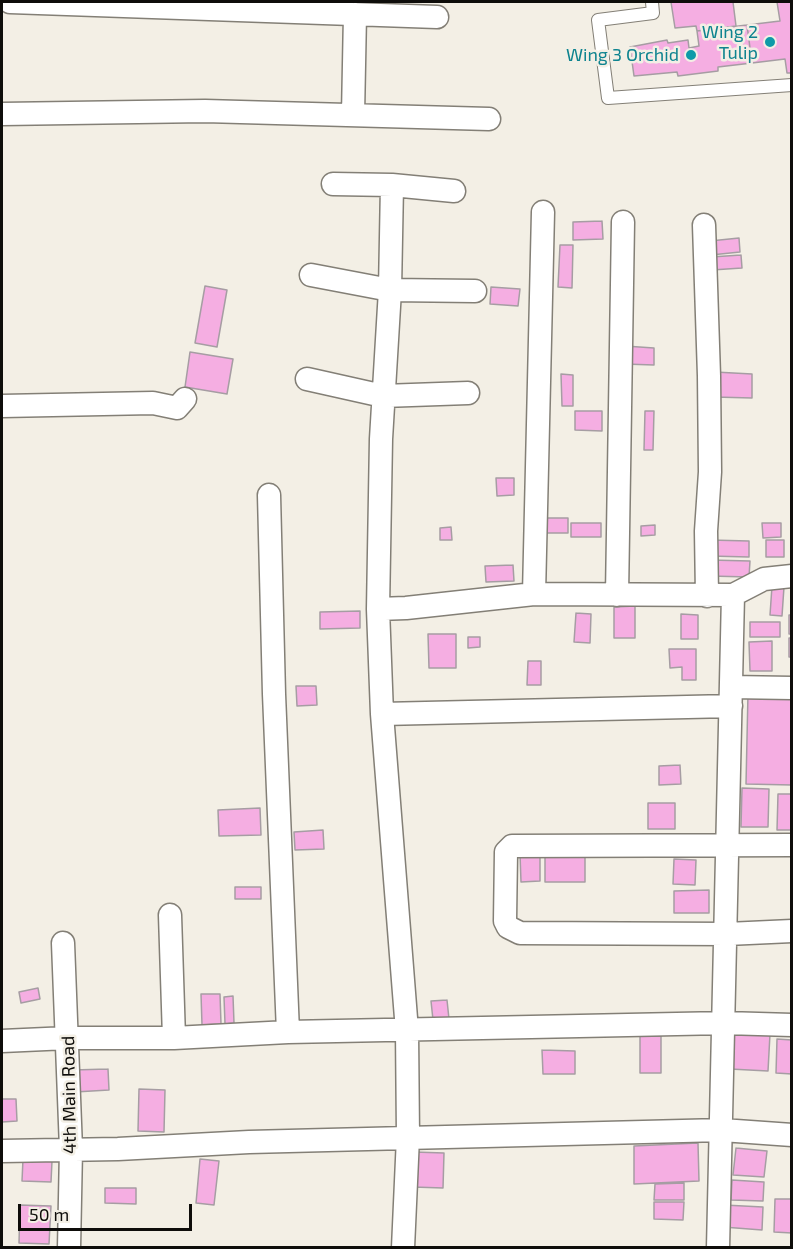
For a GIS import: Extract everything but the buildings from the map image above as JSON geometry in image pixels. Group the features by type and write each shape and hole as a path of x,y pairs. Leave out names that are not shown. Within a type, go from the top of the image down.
{"street":[{"path":"10,2 437,17"},
{"path":"353,115 355,14"},
{"path":"2,114 205,111 489,119"},
{"path":"333,184 392,185 454,191"},
{"path":"392,185 390,290 383,396 378,609 382,714 407,1031 408,1137 403,1248"},
{"path":"534,594 543,212"},
{"path":"617,595 623,222"},
{"path":"704,225 710,376 710,472 706,531 707,596"},
{"path":"311,274 390,290 476,291"},
{"path":"307,379 383,396 468,393"},
{"path":"2,406 153,404 177,408 184,399"},
{"path":"269,495 288,1032"},
{"path":"378,609 534,594 733,595 764,579 792,576"},
{"path":"718,1248 725,1023 733,595"},
{"path":"382,714 731,697 792,688"},
{"path":"792,845 522,844 512,846 506,852 505,859 505,921 508,927 520,933 727,934 792,931"},
{"path":"170,915 174,1038"},
{"name":"4th Main Road","path":"63,943 71,1149 69,1248"},
{"path":"2,1041 68,1038 174,1038 288,1032 725,1023 792,1025"},
{"path":"2,1151 157,1148 249,1142 408,1137 722,1130 792,1135"}],"lane":[{"path":"652,2 654,13 598,20 608,98 792,85"}],"place":[{"name":"Wing 2 Tulip","path":"770,42"},
{"name":"Wing 3 Orchid","path":"691,55"}]}
